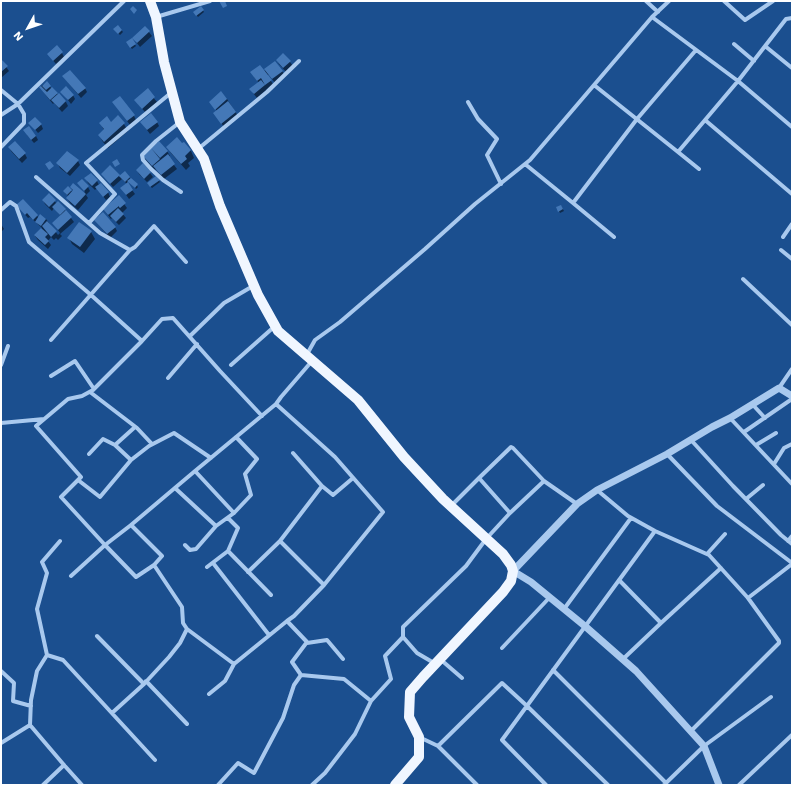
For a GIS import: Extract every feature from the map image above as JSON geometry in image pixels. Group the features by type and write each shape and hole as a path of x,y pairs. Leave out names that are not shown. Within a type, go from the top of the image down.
{"main road":[{"path":"150,1 156,17 163,54 180,122 204,159 220,206 254,286 278,331 358,400 404,457 443,499 503,554 511,565 513,571 511,581 503,592 437,661 410,692 409,717 419,737 419,757 395,785"}],"street":[{"path":"1,116 18,104 124,1"},
{"path":"156,17 210,1"},
{"path":"646,1 658,12"},
{"path":"71,576 106,545 276,404 309,359 315,340 340,322 475,204 530,160 652,17 669,1"},
{"path":"724,1 745,20 773,1"},
{"path":"652,17 738,81 792,127"},
{"path":"678,152 738,81 786,19 792,18"},
{"path":"734,44 754,61"},
{"path":"765,46 792,68"},
{"path":"573,203 637,119 696,50"},
{"path":"197,149 267,92 299,61"},
{"path":"594,85 699,169"},
{"path":"1,90 18,104 24,114 24,123 1,147"},
{"path":"89,223 115,194 86,163 172,92"},
{"path":"468,102 478,119 497,139 487,155 501,184"},
{"path":"705,120 792,194"},
{"path":"180,122 156,141 142,155 143,160 151,169 163,180 181,192"},
{"path":"525,164 614,238"},
{"path":"36,177 100,233 130,250"},
{"path":"1,210 10,202 16,206 29,242 142,341"},
{"path":"783,237 792,224"},
{"path":"51,340 130,250 135,247 154,226 186,262"},
{"path":"781,250 792,259"},
{"path":"743,279 792,325"},
{"path":"190,336 224,303 254,286"},
{"path":"131,525 162,556 136,577 61,498 81,476 36,426 68,399 82,396 92,390 142,341 162,319 173,318 262,416"},
{"path":"231,365 275,326"},
{"path":"168,378 197,344"},
{"path":"1,365 8,346"},
{"path":"51,376 75,361 92,390 135,426 152,444"},
{"path":"718,785 704,746 636,671 550,597 531,582 513,571 577,504 596,490 667,454 779,388 792,369"},
{"path":"744,432 792,397 779,388"},
{"path":"209,694 225,681 234,664 294,616 324,585 383,512 335,457 276,404"},
{"path":"753,404 765,418"},
{"path":"730,418 791,480"},
{"path":"1,423 44,419"},
{"path":"115,445 135,426"},
{"path":"78,480 100,497 131,460 152,444 174,433 211,458"},
{"path":"756,445 776,433"},
{"path":"185,545 190,550 196,549 216,526 234,513 251,495 245,474 257,460 236,437"},
{"path":"89,454 103,439 115,445 131,460"},
{"path":"691,440 732,486 792,544"},
{"path":"774,464 784,448 792,444"},
{"path":"451,506 511,447 544,481 577,504"},
{"path":"293,453 322,486 333,495 353,478"},
{"path":"667,454 717,506 792,563 748,598"},
{"path":"195,471 234,513"},
{"path":"479,478 510,513"},
{"path":"312,785 325,773 355,734 371,702 390,679 385,656 403,637 404,627 466,566 486,539 510,513 544,481"},
{"path":"746,499 763,485"},
{"path":"248,572 280,541 322,486"},
{"path":"174,488 216,526"},
{"path":"596,490 631,518 655,531 709,555 748,598 779,641 779,643 691,731"},
{"path":"207,567 228,551 238,528 228,518"},
{"path":"564,609 631,518"},
{"path":"546,785 502,740 655,531"},
{"path":"707,554 726,534"},
{"path":"788,540 792,536"},
{"path":"60,541 42,562 47,573 36,609 47,655 37,671 31,700 30,725 82,785"},
{"path":"280,541 324,585"},
{"path":"228,551 271,595"},
{"path":"213,563 269,635"},
{"path":"154,564 182,607 183,623 187,629 234,664"},
{"path":"622,660 720,568"},
{"path":"620,580 661,623"},
{"path":"502,648 550,597"},
{"path":"287,621 307,643"},
{"path":"112,713 145,682 176,648 187,629"},
{"path":"98,636 187,724"},
{"path":"403,637 417,653 437,661 462,678"},
{"path":"343,659 327,640 307,643 292,662 301,674 344,678 371,702"},
{"path":"47,655 63,660 156,760"},
{"path":"553,670 665,784 704,746 771,697"},
{"path":"1,671 14,683 14,701 31,706"},
{"path":"218,785 238,762 254,773 283,718 294,685 301,674"},
{"path":"438,746 502,683 608,785"},
{"path":"1,743 30,725"},
{"path":"739,785 792,735"},
{"path":"419,737 438,746 477,785"},
{"path":"43,785 64,765"}],"building":[{"path":"219,1 225,1 227,6 223,8"},
{"path":"133,6 137,10 134,14 130,9"},
{"path":"201,6 204,10 196,16 193,12"},
{"path":"118,25 122,30 118,34 113,29"},
{"path":"145,26 150,31 137,43 132,38"},
{"path":"132,38 136,44 130,48 126,42"},
{"path":"57,45 63,52 53,61 47,54"},
{"path":"283,53 291,61 283,68 276,60"},
{"path":"1,59 8,66 1,72"},
{"path":"275,61 283,71 272,79 264,69"},
{"path":"260,65 272,80 265,85 261,78 257,81 250,72"},
{"path":"70,70 86,88 78,94 62,76"},
{"path":"261,80 265,85 254,94 249,89"},
{"path":"47,81 51,86 46,90 42,86"},
{"path":"41,86 47,92 52,87 58,93 50,100 39,87"},
{"path":"66,86 74,95 68,100 60,92"},
{"path":"148,88 155,97 142,109 134,100"},
{"path":"221,91 227,99 215,110 209,102"},
{"path":"59,93 66,101 59,108 51,100"},
{"path":"120,96 135,115 127,121 112,102"},
{"path":"228,101 236,112 221,124 213,113"},
{"path":"151,113 158,122 147,130 140,122"},
{"path":"118,115 125,123 104,142 98,135 104,129 99,123 107,116 111,122"},
{"path":"35,117 42,124 35,130 28,123"},
{"path":"29,126 36,136 31,140 23,130"},
{"path":"177,137 191,150 185,156 187,159 181,164 166,147"},
{"path":"15,141 26,153 19,159 8,147"},
{"path":"159,141 168,151 160,158 151,148"},
{"path":"151,148 160,159 152,166 143,156"},
{"path":"67,151 79,160 67,173 56,163"},
{"path":"168,154 175,164 161,175 153,166"},
{"path":"117,159 120,164 115,167 112,162"},
{"path":"50,161 54,166 49,170 45,164"},
{"path":"143,163 151,172 144,179 136,170"},
{"path":"110,165 120,175 110,184 101,174"},
{"path":"125,171 130,177 125,182 119,176"},
{"path":"91,173 98,180 92,186 84,178"},
{"path":"156,176 160,180 150,187 147,183"},
{"path":"131,178 138,184 135,188 127,181"},
{"path":"82,179 89,186 84,191 77,183"},
{"path":"128,182 133,190 126,195 120,188"},
{"path":"73,183 86,194 75,206 66,198 73,190 70,187"},
{"path":"101,183 109,192 103,197 95,187"},
{"path":"68,186 72,190 67,195 63,191"},
{"path":"49,193 56,200 49,207 42,200"},
{"path":"119,195 126,203 120,208 119,206 108,215 103,209"},
{"path":"23,199 38,215 33,220 27,213 25,215 16,205"},
{"path":"58,201 66,209 60,215 52,207"},
{"path":"561,205 563,209 558,212 556,207"},
{"path":"118,208 124,214 116,222 110,216"},
{"path":"66,210 72,217 58,230 52,223"},
{"path":"103,212 116,227 107,234 94,220"},
{"path":"40,214 46,219 41,226 35,222"},
{"path":"47,221 57,231 51,237 42,226"},
{"path":"79,222 92,231 80,247 67,238"},
{"path":"41,228 48,234 45,237 49,241 45,245 34,235"}]}
